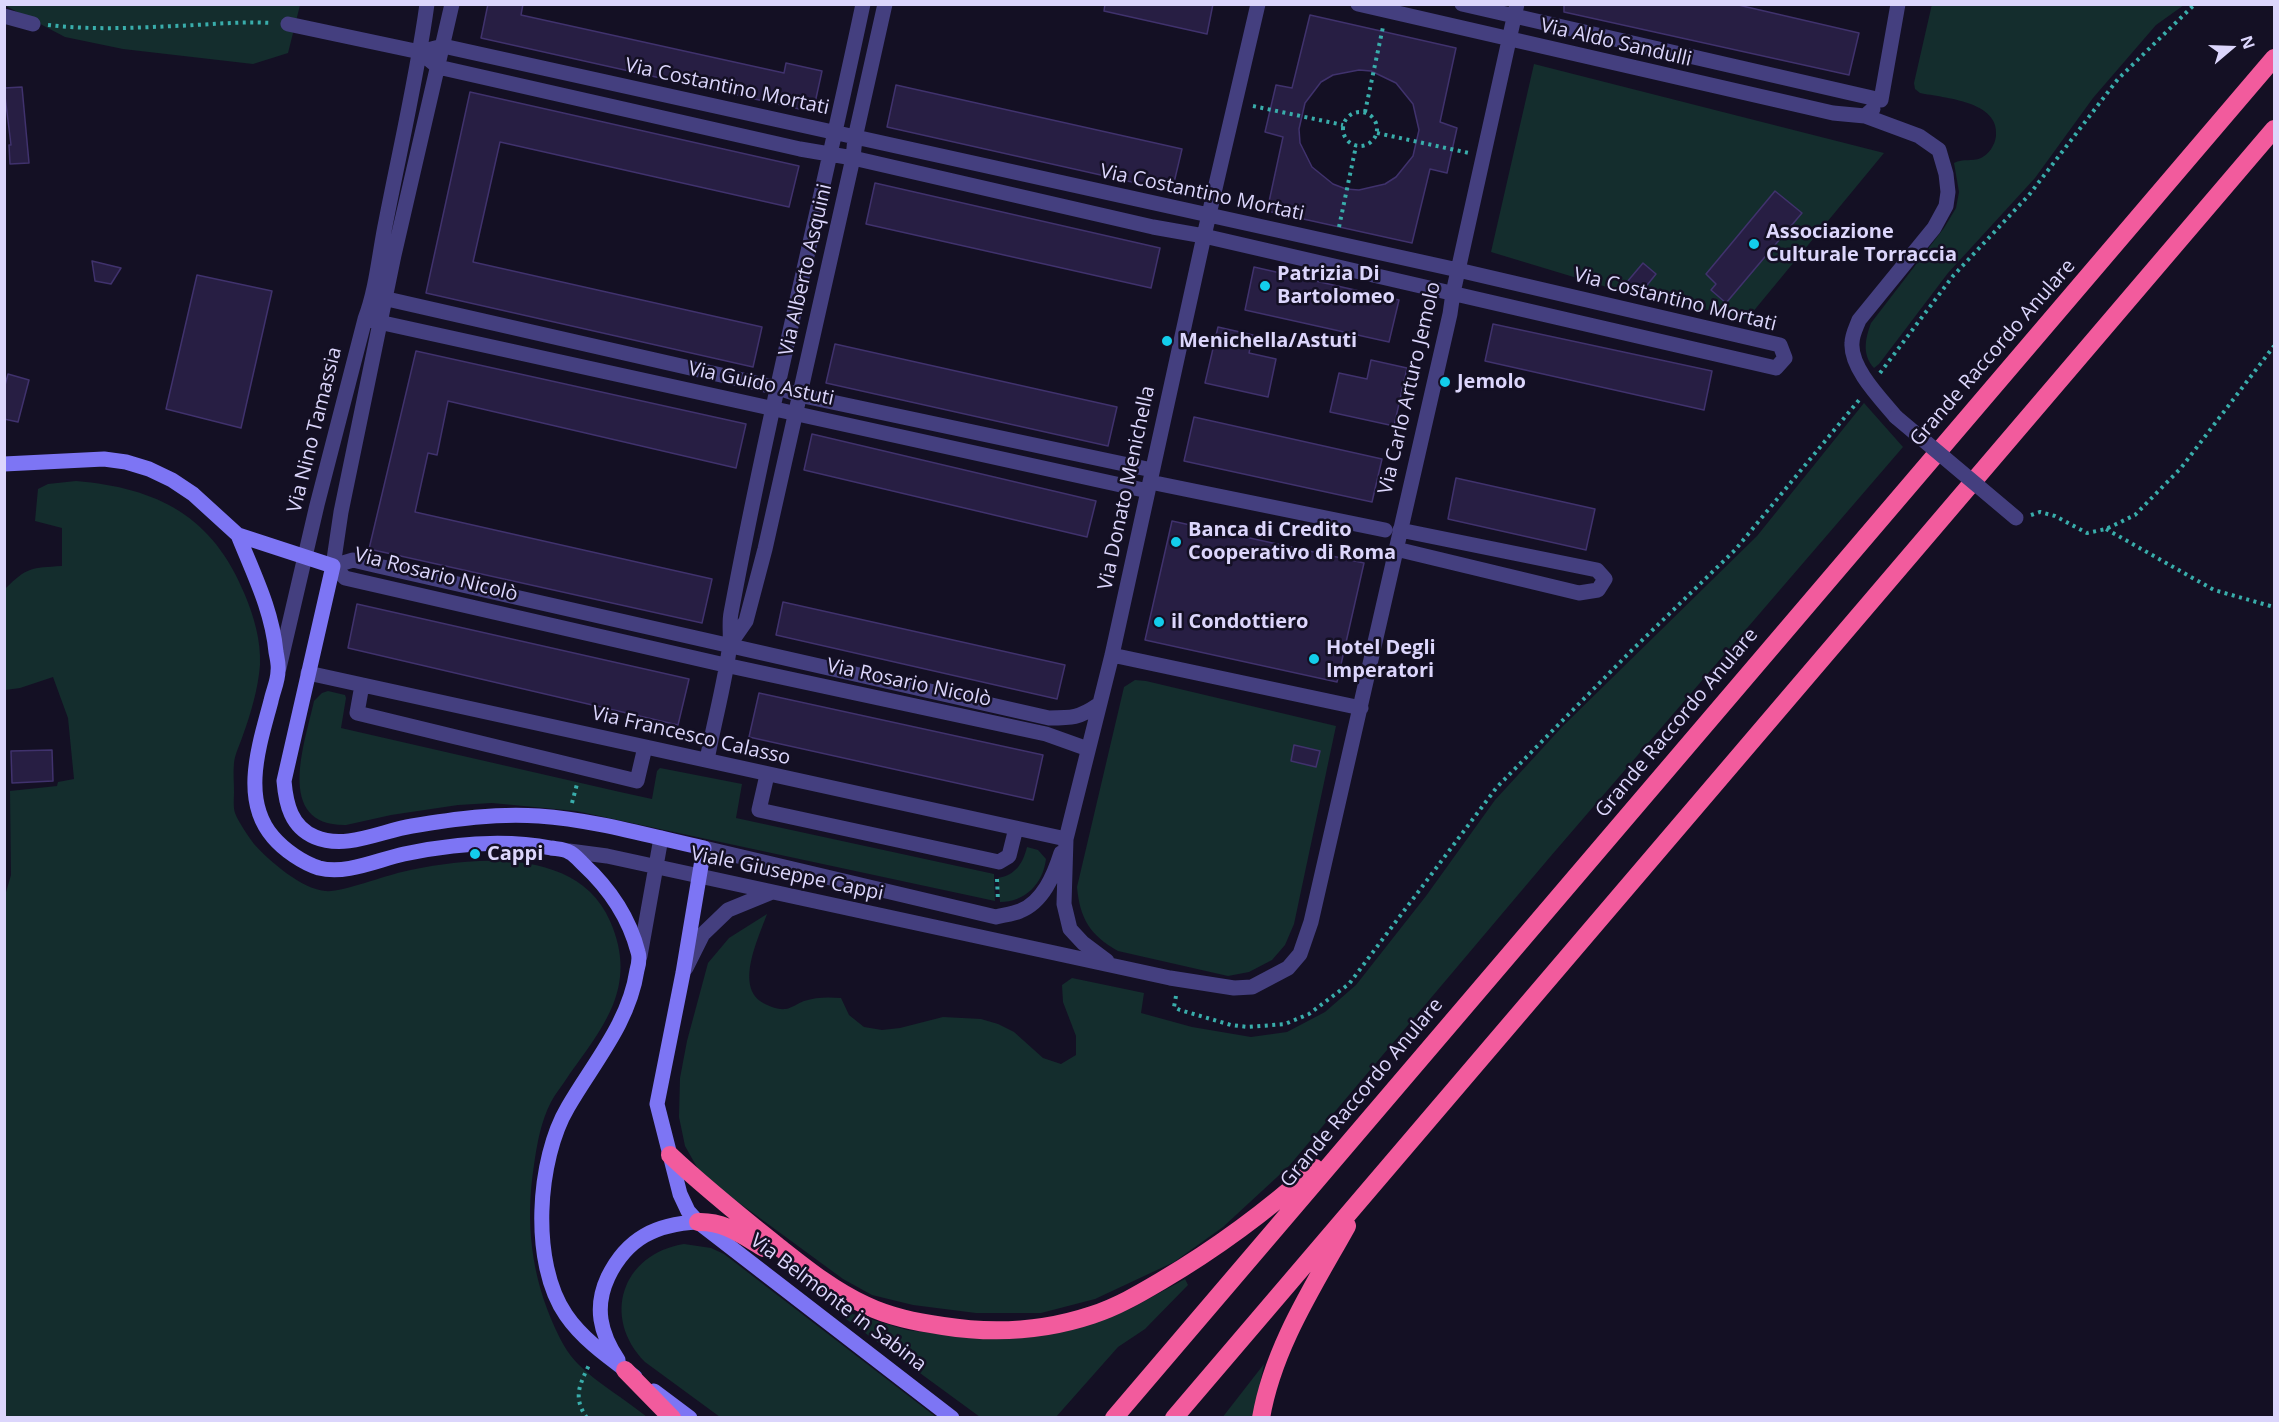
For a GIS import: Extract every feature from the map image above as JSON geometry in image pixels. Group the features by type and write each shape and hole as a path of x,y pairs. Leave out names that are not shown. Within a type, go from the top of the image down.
{"highway":[{"name":"Grande Raccordo Anulare","path":"1114,1418 2274,58"},
{"path":"1174,1418 2274,129"},
{"path":"670,1155 702,1185 808,1270 866,1306 908,1320 956,1328 1024,1329 1066,1323 1093,1315 1120,1304 1174,1274 1275,1203 1368,1120"},
{"path":"1261,1418 1269,1379 1285,1340 1369,1188"},
{"path":"698,1222 716,1223 731,1229 808,1270"},
{"path":"625,1370 672,1418"}],"street":[{"name":"Via Nino Tamassia","path":"296,822 286,803 284,781 333,566 341,512 381,323 379,253 420,52 427,4"},
{"name":"Via Nino Tamassia","path":"292,854 273,837 261,819 254,786 256,762 317,505 365,319 380,297 394,255 452,4"},
{"name":"Via Alberto Asquini","path":"707,760 730,644 731,616 778,388 863,4"},
{"name":"Via Alberto Asquini","path":"730,644 746,621 853,158 855,138 885,4"},
{"name":"Via Donato Menichella","path":"1110,964 1083,943 1070,929 1064,904 1066,839 1112,655 1204,236 1258,4"},
{"name":"Via Aldo Sandulli","path":"1358,4 1833,113 1865,116 1919,136 1939,150 1946,174 1948,192 1946,206 1934,228 1859,320 1854,333 1851,346 1870,386"},
{"name":"Via Aldo Sandulli","path":"1462,4 1516,10 1839,92 1881,100"},
{"path":"1865,116 1881,100 1898,4"},
{"name":"Via Carlo Arturo Jemolo","path":"1272,978 1288,968 1300,954 1311,922 1396,549 1393,530 1450,314 1516,10"},
{"path":"4,16 33,24"},
{"path":"288,24 420,52"},
{"name":"Via Costantino Mortati","path":"442,46 1458,270 1780,345 1785,358 1776,368 1204,236 1153,227 853,158 831,156 438,67 420,52 442,46"},
{"name":"Via Guido Astuti","path":"380,297 778,388 1150,481"},
{"name":"Via Guido Astuti","path":"365,319 795,413 1150,481"},
{"path":"1870,386 1896,417 2016,518"},
{"path":"4,464 104,459 141,467 172,480 193,495 238,536 333,566"},
{"path":"1150,481 1597,570 1605,579 1598,590 1579,593 1396,549"},
{"path":"238,536 267,603 274,633 278,671"},
{"name":"Via Rosario Nicolò","path":"1088,749 1046,734 345,578 333,566 353,560 1049,718 1082,716 1098,705"},
{"path":"1112,655 1361,708"},
{"name":"Via Francesco Calasso","path":"308,673 1066,839"},
{"path":"362,685 357,713 637,781 645,747"},
{"path":"767,775 759,810 999,862 1009,856 1016,828"},
{"name":"Viale Giuseppe Cappi","path":"296,822 314,837 340,843 399,828 476,816 538,816 607,826 996,916 1021,911 1038,899 1055,872 1066,839"},
{"path":"661,838 636,978 615,1033 567,1108 558,1127 549,1148 542,1194 545,1248 550,1278 567,1317 597,1348 690,1418"},
{"name":"Viale Giuseppe Cappi","path":"292,854 320,868 350,868 405,854 461,846 527,843 607,856 1170,978 1234,988 1252,987 1272,978"},
{"path":"683,973 704,848"},
{"path":"568,851 599,879 615,900 627,920 640,956"},
{"name":"Via Belmonte in Sabina","path":"772,892 728,910 703,934 683,973 657,1104 683,1203 698,1222 952,1418"},
{"path":"625,1370 605,1338 599,1314 601,1296 613,1268 632,1243 645,1235 680,1224 698,1222"}],"path":[{"path":"1167,993 1177,996 1174,1007 1211,1021 1231,1025 1264,1026 1285,1024 1309,1014 1349,984 1497,787 1735,550 1870,386 1953,276 2029,195 2118,79 2195,4"},
{"path":"1365,112 1386,11"},
{"path":"33,24 72,28 173,27 246,21 288,24"},
{"path":"1252,106 1344,124"},
{"path":"1365,112 1375,120 1377,133 1370,144 1356,146 1346,138 1344,124 1352,114 1365,112"},
{"path":"1377,133 1469,153"},
{"path":"1335,244 1356,146"},
{"path":"2016,518 2040,512 2055,516 2087,533 2106,529 2135,515 2181,468 2274,346"},
{"path":"2106,529 2214,590 2274,607"},
{"path":"569,812 578,782"},
{"path":"996,875 998,904"},
{"path":"587,1418 579,1406 580,1383 597,1348"}],"green space":[{"path":"1932,4 2184,5 2156,25 2093,98 2035,178 1948,273 1874,368 1866,352 1867,335 1871,323 1944,228 1956,208 1959,192 1954,163 1984,156 1993,146 1996,136 1995,124 1980,108 1969,103 1920,93 1915,89 1914,83"},
{"path":"4,5 300,5 288,53 253,64 123,49 65,37"},
{"path":"1534,64 1884,153 1747,319 1610,288 1491,252"},
{"path":"1864,403 1903,447 1550,857 1289,1166 1223,1227 1174,1262 1095,1299 1041,1313 976,1313 913,1305 872,1295 843,1279 727,1194 698,1169 685,1146 679,1117 680,1078 687,1041 708,963 729,938 767,914 751,959 750,983 753,993 760,1001 776,1008 786,1009 813,999 841,998 849,1015 864,1027 882,1030 943,1017 981,1019 1014,1032 1043,1058 1061,1064 1076,1055 1076,1036 1063,1002 1062,985 1072,978 1144,993 1141,1013 1192,1027 1251,1037 1287,1032 1325,1012 1356,985 1426,896 1495,800 1562,727 1757,536"},
{"path":"76,481 132,491 157,499 179,511 199,526 217,545 232,568 251,612 260,656 254,701 235,760 234,811 254,844 277,866 306,885 332,891 429,867 488,861 518,862 547,868 573,879 594,896 610,921 618,945 621,966 619,986 604,1023 554,1096 545,1117 538,1141 531,1186 530,1228 540,1288 565,1347 586,1371 647,1417 5,1417 4,899 11,875 10,791 57,786 58,782 74,779 68,718 53,677 20,688 5,690 5,589 19,576 30,570 62,566 62,528 35,521 38,489 48,484"},
{"path":"1135,680 1336,726 1294,924 1285,945 1272,960 1249,972 1228,976 1118,951 1100,939 1084,917 1077,887 1124,687"},
{"path":"328,691 345,695 341,728 620,792 652,799 657,771 660,768 742,784 736,818 994,874 995,901 576,811 492,803 458,805 391,815 346,825 324,822 309,812 302,797 300,779 301,759 314,701 322,693"},
{"path":"1027,847 1038,850 1046,859 1041,876 1037,884 1025,895 1000,902 998,878 1010,874 1018,867"},
{"path":"684,1244 711,1248 724,1254 936,1417 720,1417 645,1362 632,1344 624,1326 622,1308 625,1290 633,1274 646,1260 663,1250"},
{"path":"1185,1279 1188,1285 1145,1329 1118,1347 1056,1417 980,1417 842,1316 843,1311 907,1330 973,1338 1130,1309"},
{"path":"1264,1364 1253,1417 1222,1418"}],"building":[{"path":"488,4 523,4 521,15 784,73 786,63 822,71 813,112 481,38"},
{"path":"1105,4 1213,4 1207,34 1104,11"},
{"path":"1564,4 1734,4 1859,33 1849,75 1564,12"},
{"path":"1310,15 1456,48 1440,122 1457,128 1447,173 1430,169 1412,243 1267,211 1283,137 1265,132 1276,85 1292,88","holes":["1359,70 1371,71 1396,83 1413,104 1419,130 1413,156 1396,177 1385,184 1359,190 1346,189 1333,184 1312,167 1300,143 1299,129 1305,103 1321,82 1333,75"]},
{"path":"896,85 1182,149 1172,191 887,127"},
{"path":"22,87 29,163 10,164 9,145 11,145 4,88"},
{"path":"470,92 799,166 789,207 500,142 473,262 762,327 753,367 426,293"},
{"path":"875,183 1160,248 1151,288 866,224"},
{"name":"Associazione Culturale Torraccia","path":"1775,191 1802,213 1726,303 1711,290 1716,284 1706,274"},
{"path":"92,261 121,268 111,284 95,281"},
{"path":"1643,263 1656,274 1640,294 1627,282"},
{"path":"1254,267 1399,300 1389,342 1245,310"},
{"path":"197,275 272,291 241,428 166,409"},
{"path":"1493,324 1712,371 1704,410 1485,361"},
{"path":"1218,327 1253,335 1249,353 1276,359 1268,397 1205,383"},
{"path":"835,344 1117,407 1108,446 826,383"},
{"path":"416,351 746,424 736,468 448,401 437,455 428,453 415,512 712,579 702,623 369,549"},
{"path":"1371,360 1407,368 1394,426 1330,412 1339,373 1367,379"},
{"path":"8,374 29,380 18,422 4,419 4,389"},
{"path":"1194,417 1382,459 1372,502 1184,461"},
{"path":"812,434 1096,501 1087,537 804,470"},
{"path":"1456,478 1595,509 1586,550 1448,519"},
{"path":"1172,521 1364,563 1337,682 1145,640"},
{"path":"783,602 1065,665 1057,699 776,635"},
{"path":"357,604 689,679 678,725 348,648"},
{"path":"759,693 1043,755 1033,800 749,737"},
{"path":"1294,745 1320,751 1316,767 1291,761"},
{"path":"52,750 53,781 12,783 11,751"}],"place":[{"name":"Associazione Culturale Torraccia","path":"1754,244"},
{"name":"Patrizia Di Bartolomeo","path":"1265,286"},
{"name":"Menichella/Astuti","path":"1167,341"},
{"name":"Jemolo","path":"1445,382"},
{"name":"Banca di Credito Cooperativo di Roma","path":"1176,542"},
{"name":"il Condottiero","path":"1159,622"},
{"name":"Hotel Degli Imperatori","path":"1314,659"},
{"name":"Cappi","path":"475,854"}]}
